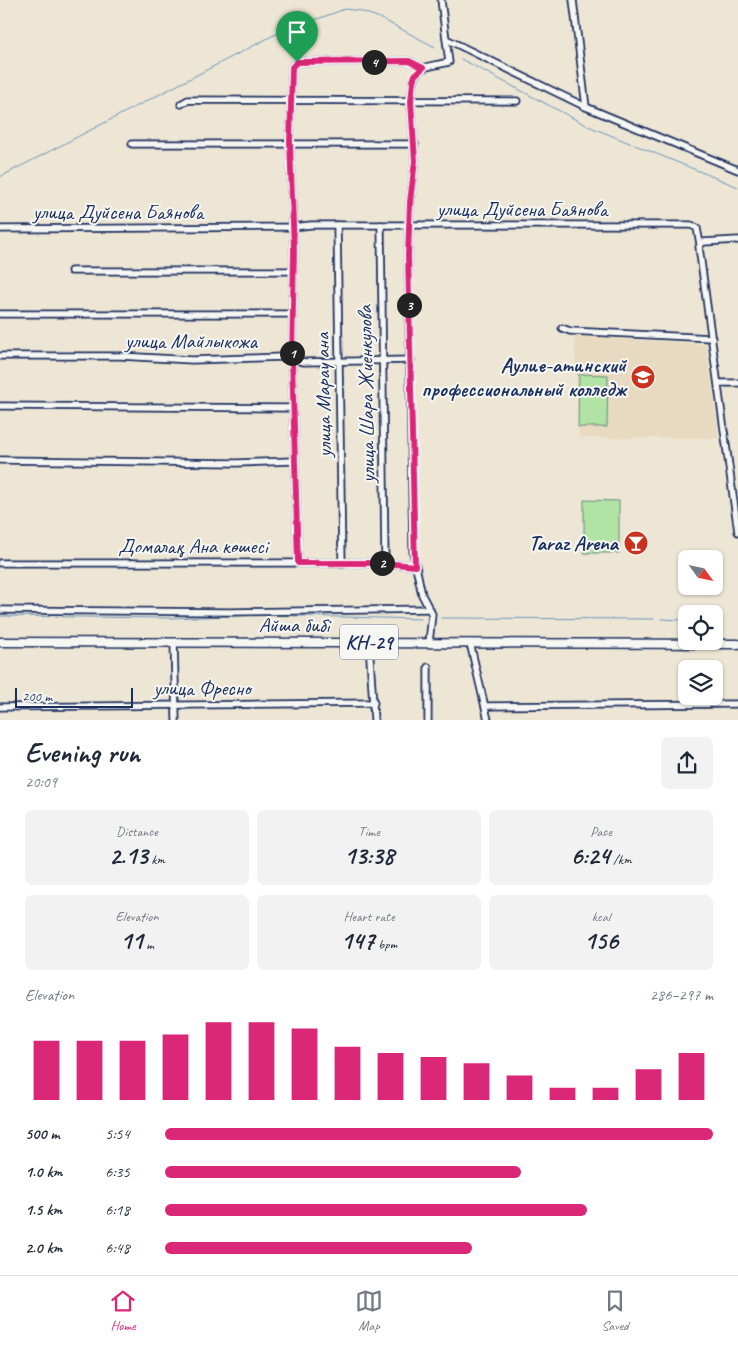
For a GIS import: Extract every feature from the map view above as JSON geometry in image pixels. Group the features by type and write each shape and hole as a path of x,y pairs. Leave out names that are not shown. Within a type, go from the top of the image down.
{"main road":[{"name":"Айша бибі","path":"0,642 738,644"}],"street":[{"path":"429,643 431,611 422,595 415,566 410,226 415,144 411,102 415,75 423,68 449,62 441,0"},
{"path":"573,0 586,107"},
{"path":"446,40 586,107 738,170"},
{"path":"298,563 292,359 293,227 290,102 292,67 297,62 409,61 423,68"},
{"path":"181,104 188,100 518,102"},
{"path":"132,144 415,144"},
{"name":"улица Дуйсена Баянова","path":"0,229 337,225 691,225 697,228 700,244"},
{"name":"улица Марау ана","path":"337,225 342,564"},
{"name":"улица Шара Жиенкулова","path":"381,225 385,563"},
{"path":"738,240 700,244 738,532"},
{"path":"71,271 293,271"},
{"path":"0,314 292,314"},
{"path":"562,328 570,331 712,338"},
{"name":"улица Майлыкожа","path":"0,356 120,356 192,360 282,357 304,362 411,360"},
{"path":"718,383 738,382"},
{"path":"0,406 293,408"},
{"path":"0,460 237,463 294,461"},
{"name":"Домалақ Ана көшесі","path":"0,563 385,563 415,566"},
{"path":"0,610 431,611"},
{"path":"174,642 176,720"},
{"path":"369,642 374,720"},
{"path":"470,643 488,720"},
{"path":"428,667 428,720"},
{"name":"улица Фресно","path":"0,707 374,703"},
{"path":"485,706 738,704"}],"shaded area":[{"name":"Аулие-атинский профессиональный колледж","path":"574,336 706,344 719,438 579,438"}],"green space":[{"path":"579,374 608,375 607,427 578,427"},
{"path":"584,500 619,501 619,553 584,553"}],"waterway":[{"path":"0,177 276,34 345,9 360,11 380,18 435,47"},
{"path":"461,59 588,126 738,187"},
{"path":"0,616 169,618 263,615 421,619"},
{"path":"441,618 654,619"},
{"path":"661,619 678,620"}],"place":[{"name":"Аулие-атинский профессиональный колледж","path":"643,377"},
{"name":"Taraz Arena","path":"636,543"}],"route":[{"path":"409,61 423,68 415,75 411,102 415,168 410,202 408,255 413,552 415,566 385,563 298,563 292,359 294,250 290,143 292,67 297,62 409,61"}]}
